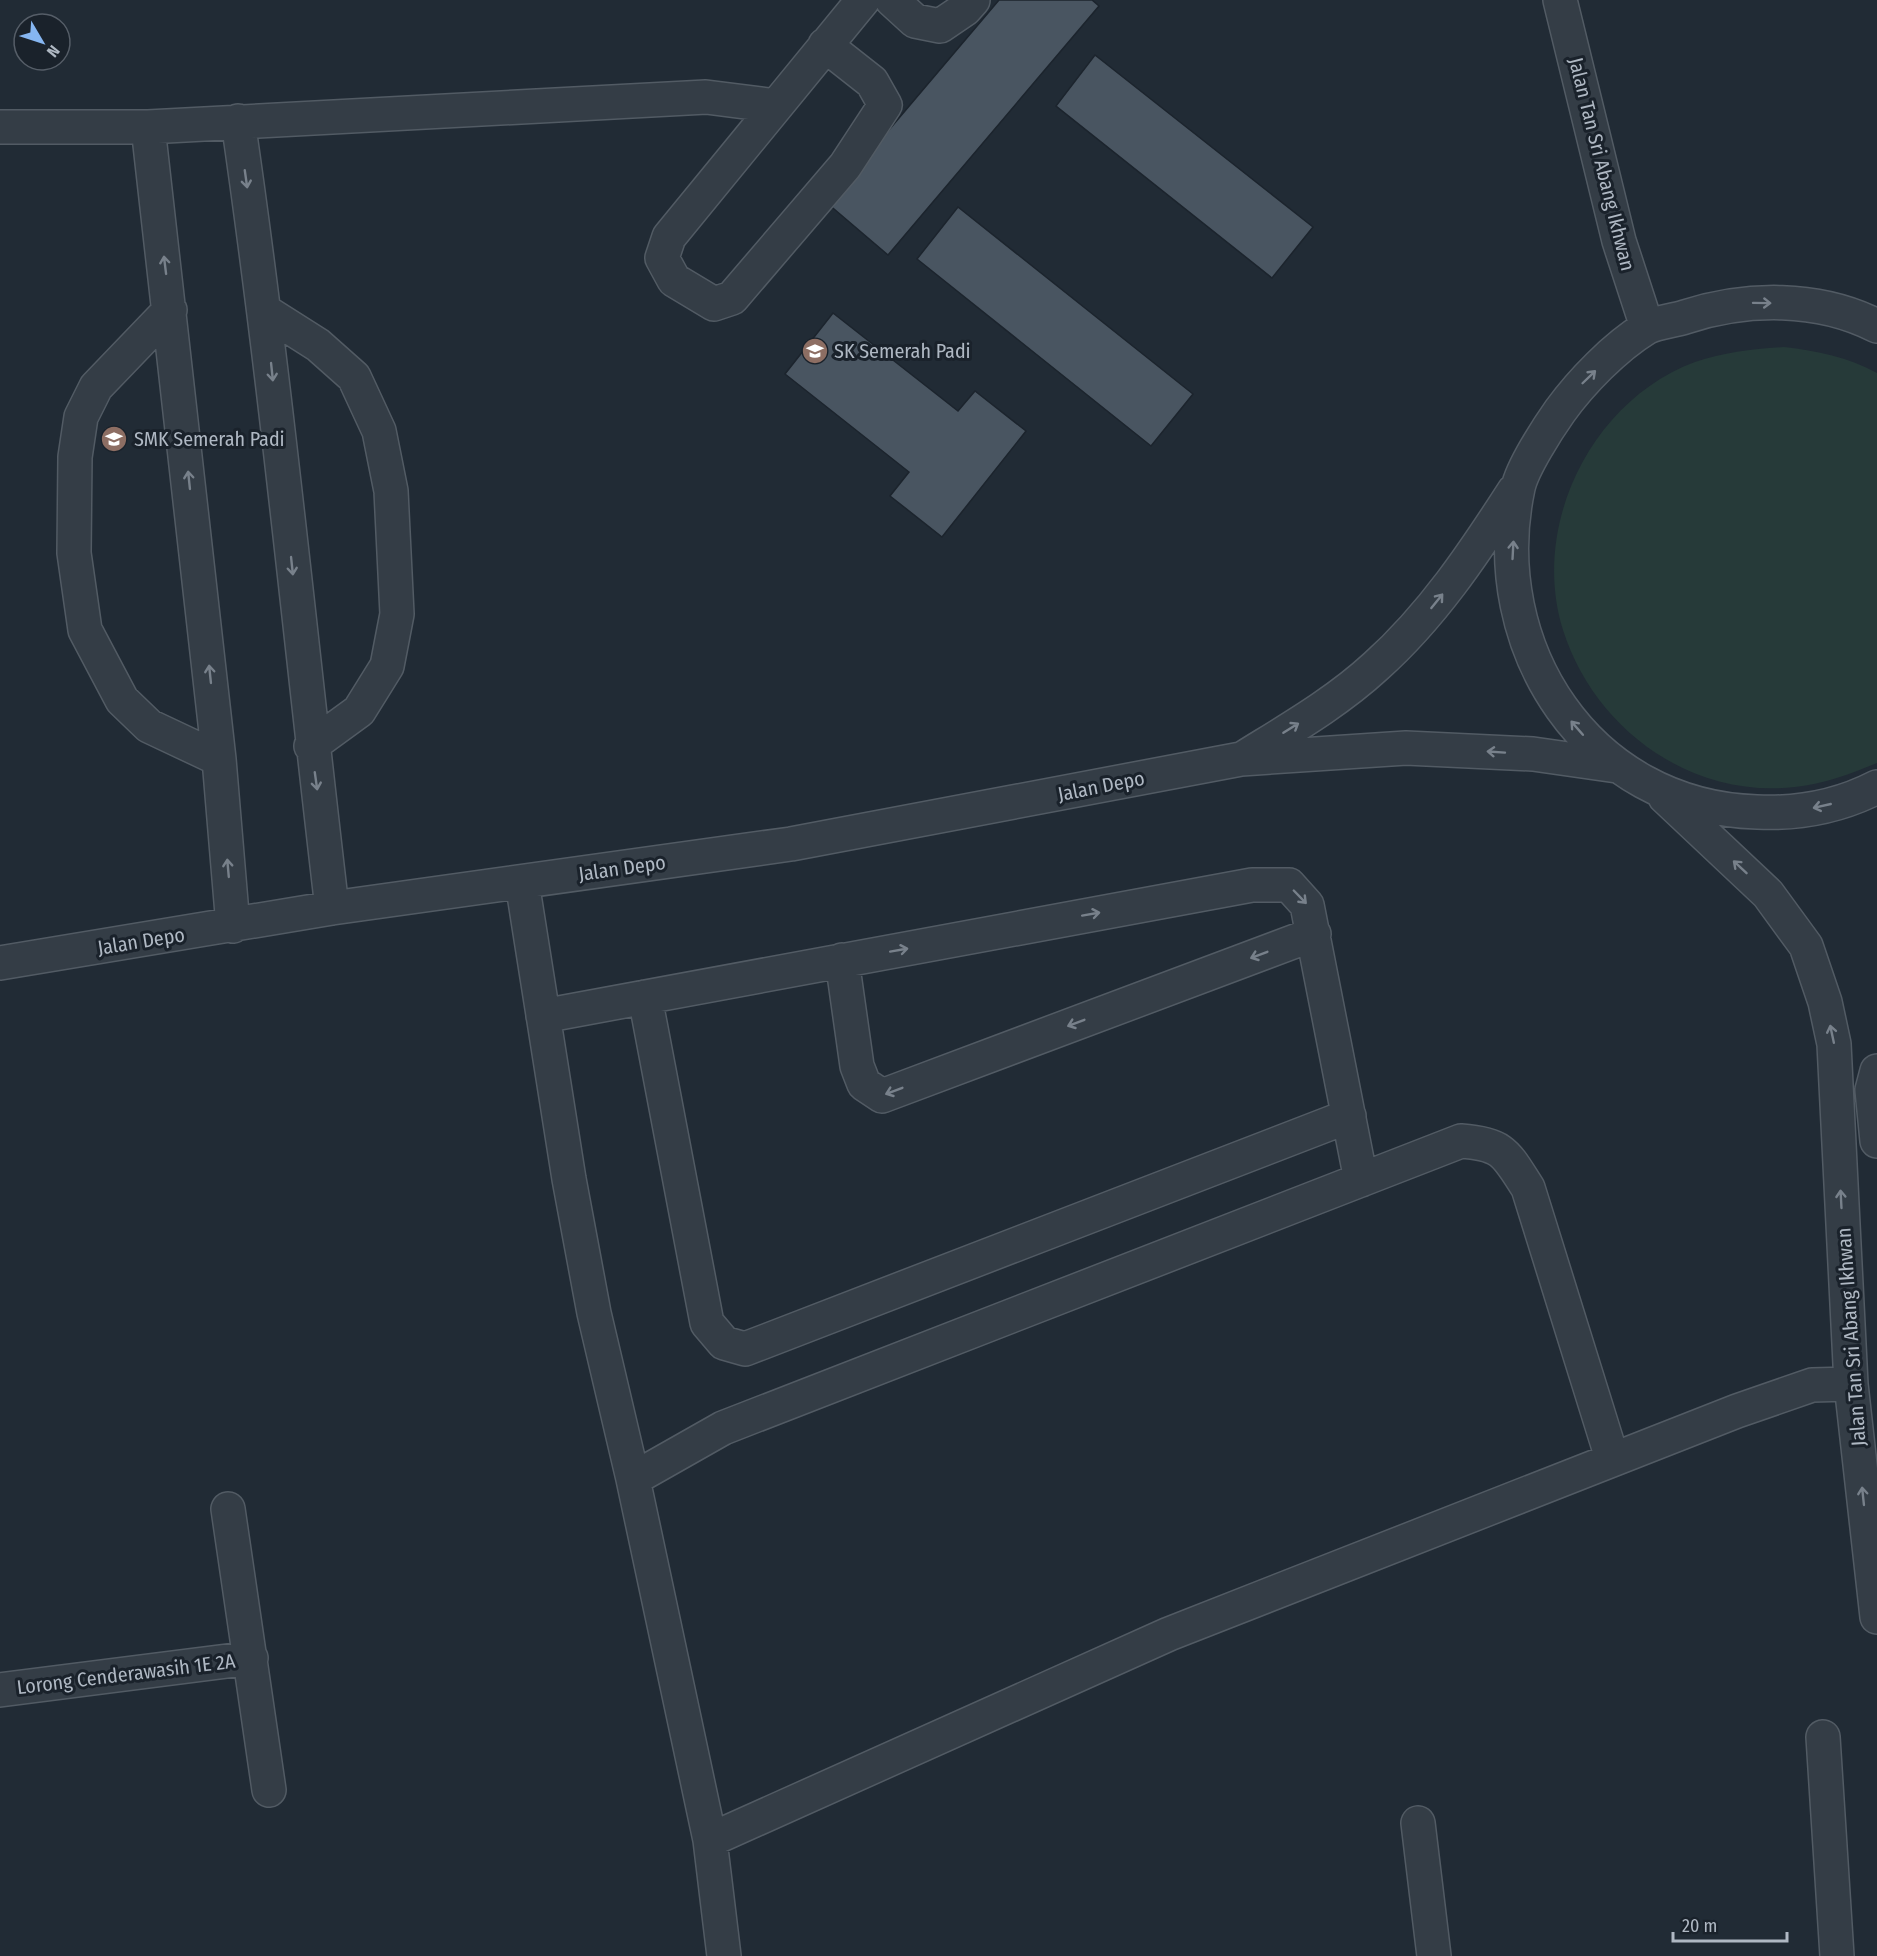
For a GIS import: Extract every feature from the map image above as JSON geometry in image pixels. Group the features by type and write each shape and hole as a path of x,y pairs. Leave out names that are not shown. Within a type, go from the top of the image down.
{"street":[{"path":"825,45 872,82 885,105 845,166 732,298 714,304 675,279 662,258 669,237 825,45 862,0"},
{"path":"892,0 915,21 940,26 965,9 973,0"},
{"name":"Jalan Tan Sri Abang Ikhwan","path":"1560,0 1619,241 1647,327"},
{"path":"0,127 148,127 706,97 776,106"},
{"path":"238,121 266,312 311,746 332,908"},
{"path":"148,127 219,759 233,926"},
{"path":"1241,759 1330,704 1377,666 1425,615 1464,567 1518,486 1548,427 1574,391 1605,361 1647,327 1714,308 1755,302 1799,304 1833,310 1874,324"},
{"path":"170,310 96,387 81,417 75,457 74,552 85,630 123,700 149,726 219,759"},
{"path":"266,312 318,345 354,377 379,431 391,491 397,614 387,666 359,711 311,746"},
{"path":"1518,486 1512,570 1515,601 1525,639 1545,685 1564,714 1588,742 1617,765 1658,789 1698,804 1738,812 1779,813 1822,807 1877,787"},
{"path":"1241,759 1406,748 1533,754 1617,765"},
{"name":"Jalan Depo","path":"0,963 332,908 791,844 1241,759"},
{"name":"Jalan Tan Sri Abang Ikhwan","path":"1658,789 1768,894 1806,946 1825,1002 1832,1033 1851,1384 1877,1617"},
{"path":"522,882 569,1179 592,1302 633,1479 710,1839 724,1956"},
{"path":"543,1016 1252,885 1289,885 1308,905 1361,1180"},
{"path":"842,960 857,1066 864,1084 882,1096 1314,934"},
{"path":"645,997 707,1323 724,1343 745,1349 1349,1116"},
{"path":"1875,1080 1877,1141"},
{"path":"633,1479 723,1428 1461,1141 1487,1143 1506,1154 1528,1188 1612,1458"},
{"path":"710,1839 1169,1634 1612,1458 1812,1385 1851,1384"},
{"path":"228,1509 270,1790"},
{"name":"Lorong Cenderawasih 1E 2A","path":"0,1690 251,1658"},
{"path":"1823,1737 1837,1956"},
{"path":"1418,1823 1434,1956"}],"green space":[{"path":"1784,347 1832,356 1877,373 1877,763 1816,784 1756,788 1719,781 1684,768 1651,750 1622,726 1598,698 1578,665 1563,630 1555,590 1555,549 1563,509 1578,471 1599,436 1626,405 1658,380 1695,362 1739,352"}],"building":[{"path":"999,0 1092,0 1099,6 888,255 827,203"},
{"path":"1095,55 1313,227 1272,278 1056,106"},
{"path":"958,207 1193,394 1151,446 917,259"},
{"path":"833,313 958,411 975,391 1026,431 942,537 890,496 909,472 785,374"}],"place":[{"name":"SK Semerah Padi","path":"815,351"},
{"name":"SMK Semerah Padi","path":"114,439"}]}
